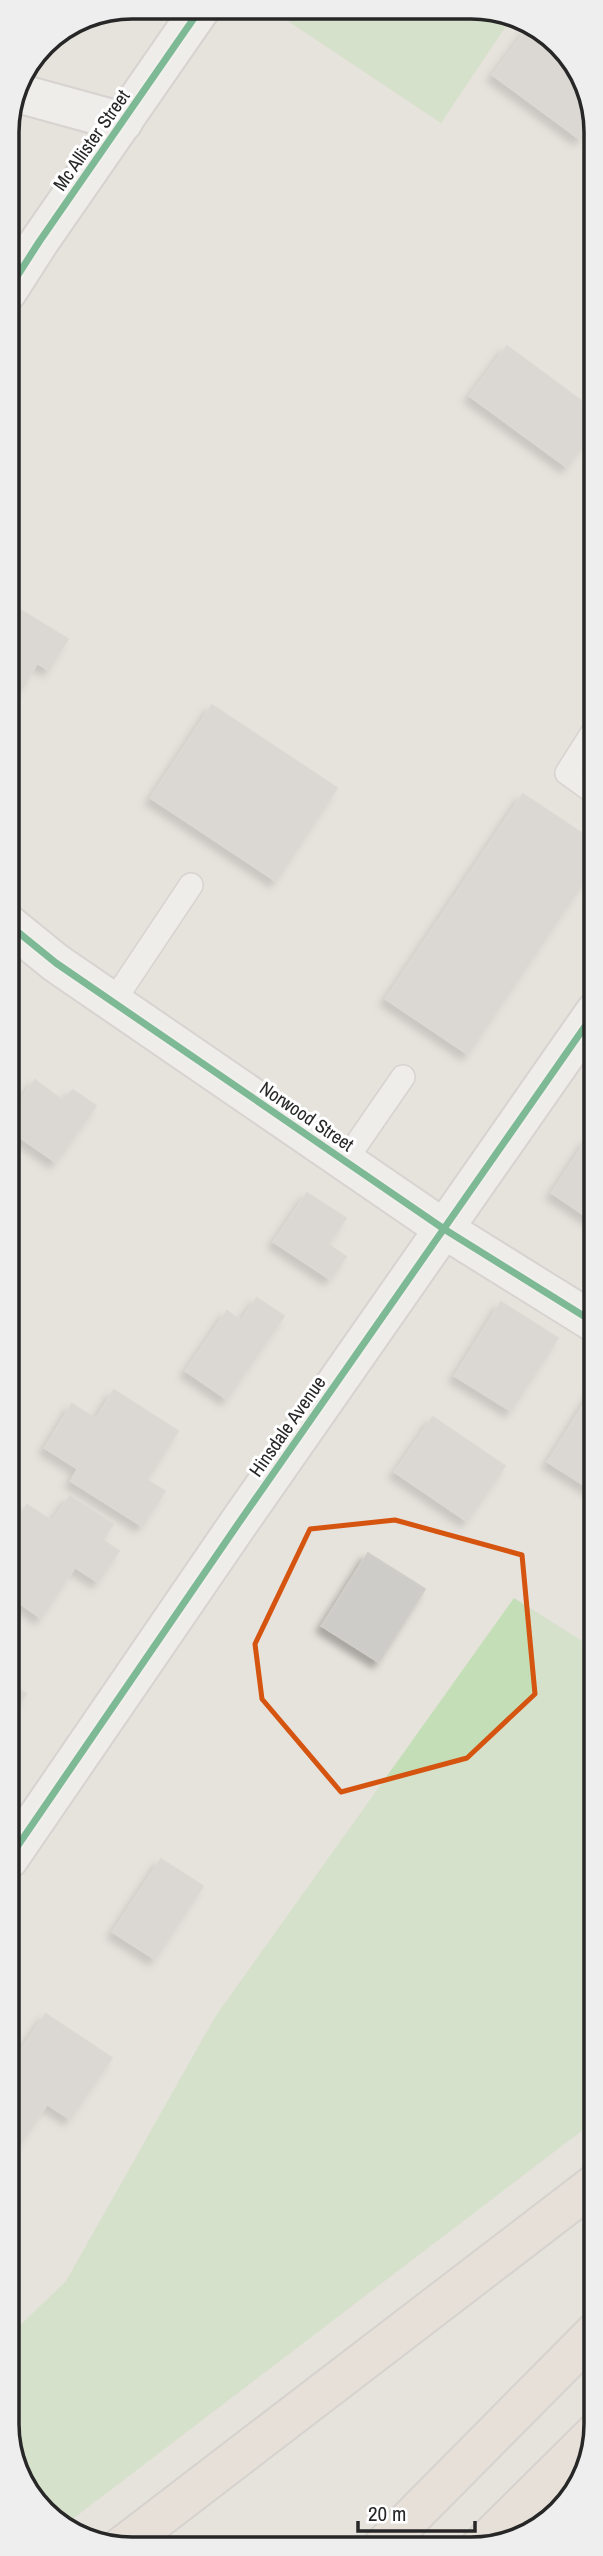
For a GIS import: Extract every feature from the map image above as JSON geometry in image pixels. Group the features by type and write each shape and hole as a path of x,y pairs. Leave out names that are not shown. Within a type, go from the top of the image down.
{"highway":[{"path":"134,2537 584,2192"},
{"path":"392,2537 584,2343"},
{"path":"493,2534 581,2447"}],"street":[{"name":"Mc Allister Street","path":"19,273 193,19"},
{"path":"26,95 123,122"},
{"name":"Norwood Street","path":"19,933 56,963 444,1229 584,1316"},
{"name":"Hinsdale Avenue","path":"19,1844 584,1028"}],"lane":[{"path":"584,746 567,773 584,785"},
{"path":"113,1002 191,885"},
{"path":"345,1161 403,1077"}],"highlighted area":[{"path":"395,1520 522,1555 535,1694 467,1758 341,1792 262,1699 255,1644 310,1529"}],"green space":[{"path":"285,19 471,19 507,25 441,123"},
{"path":"514,1598 584,1642 584,2129 72,2520 52,2504 38,2487 23,2453 19,2424 19,2326 66,2281 215,2017"}],"building":[{"path":"524,33 534,38 551,52 572,82 583,117 584,134 580,139 493,75"},
{"path":"507,346 584,403 584,444 567,467 470,396"},
{"path":"19,609 68,639 49,670 37,663 22,689 19,687"},
{"path":"212,705 337,788 276,881 151,798"},
{"path":"523,794 584,835 584,881 468,1054 386,999"},
{"path":"35,1080 62,1100 73,1090 96,1106 56,1162 19,1137 19,1103"},
{"path":"584,1144 584,1215 552,1193"},
{"path":"307,1193 346,1218 328,1244 346,1257 330,1279 274,1242"},
{"path":"257,1298 284,1316 227,1399 186,1371 227,1311 241,1321"},
{"path":"501,1302 558,1338 511,1411 455,1376"},
{"path":"114,1390 178,1431 147,1480 165,1491 142,1526 71,1481 78,1469 45,1448 72,1404 96,1419"},
{"path":"584,1404 584,1485 548,1462"},
{"path":"433,1417 505,1466 467,1521 395,1472"},
{"path":"70,1496 113,1524 103,1540 119,1551 98,1582 75,1567 41,1618 19,1602 19,1518 27,1505 52,1521"},
{"path":"368,1553 425,1589 379,1662 322,1626"},
{"path":"19,1689 26,1694 19,1704"},
{"path":"161,1859 203,1886 155,1959 113,1932"},
{"path":"46,2014 112,2058 70,2119 47,2104 19,2146 19,2053"}],"cycle path":[{"path":"19,273 193,19"},
{"path":"19,933 56,963 444,1229 584,1316"},
{"path":"19,1844 584,1028"}]}
